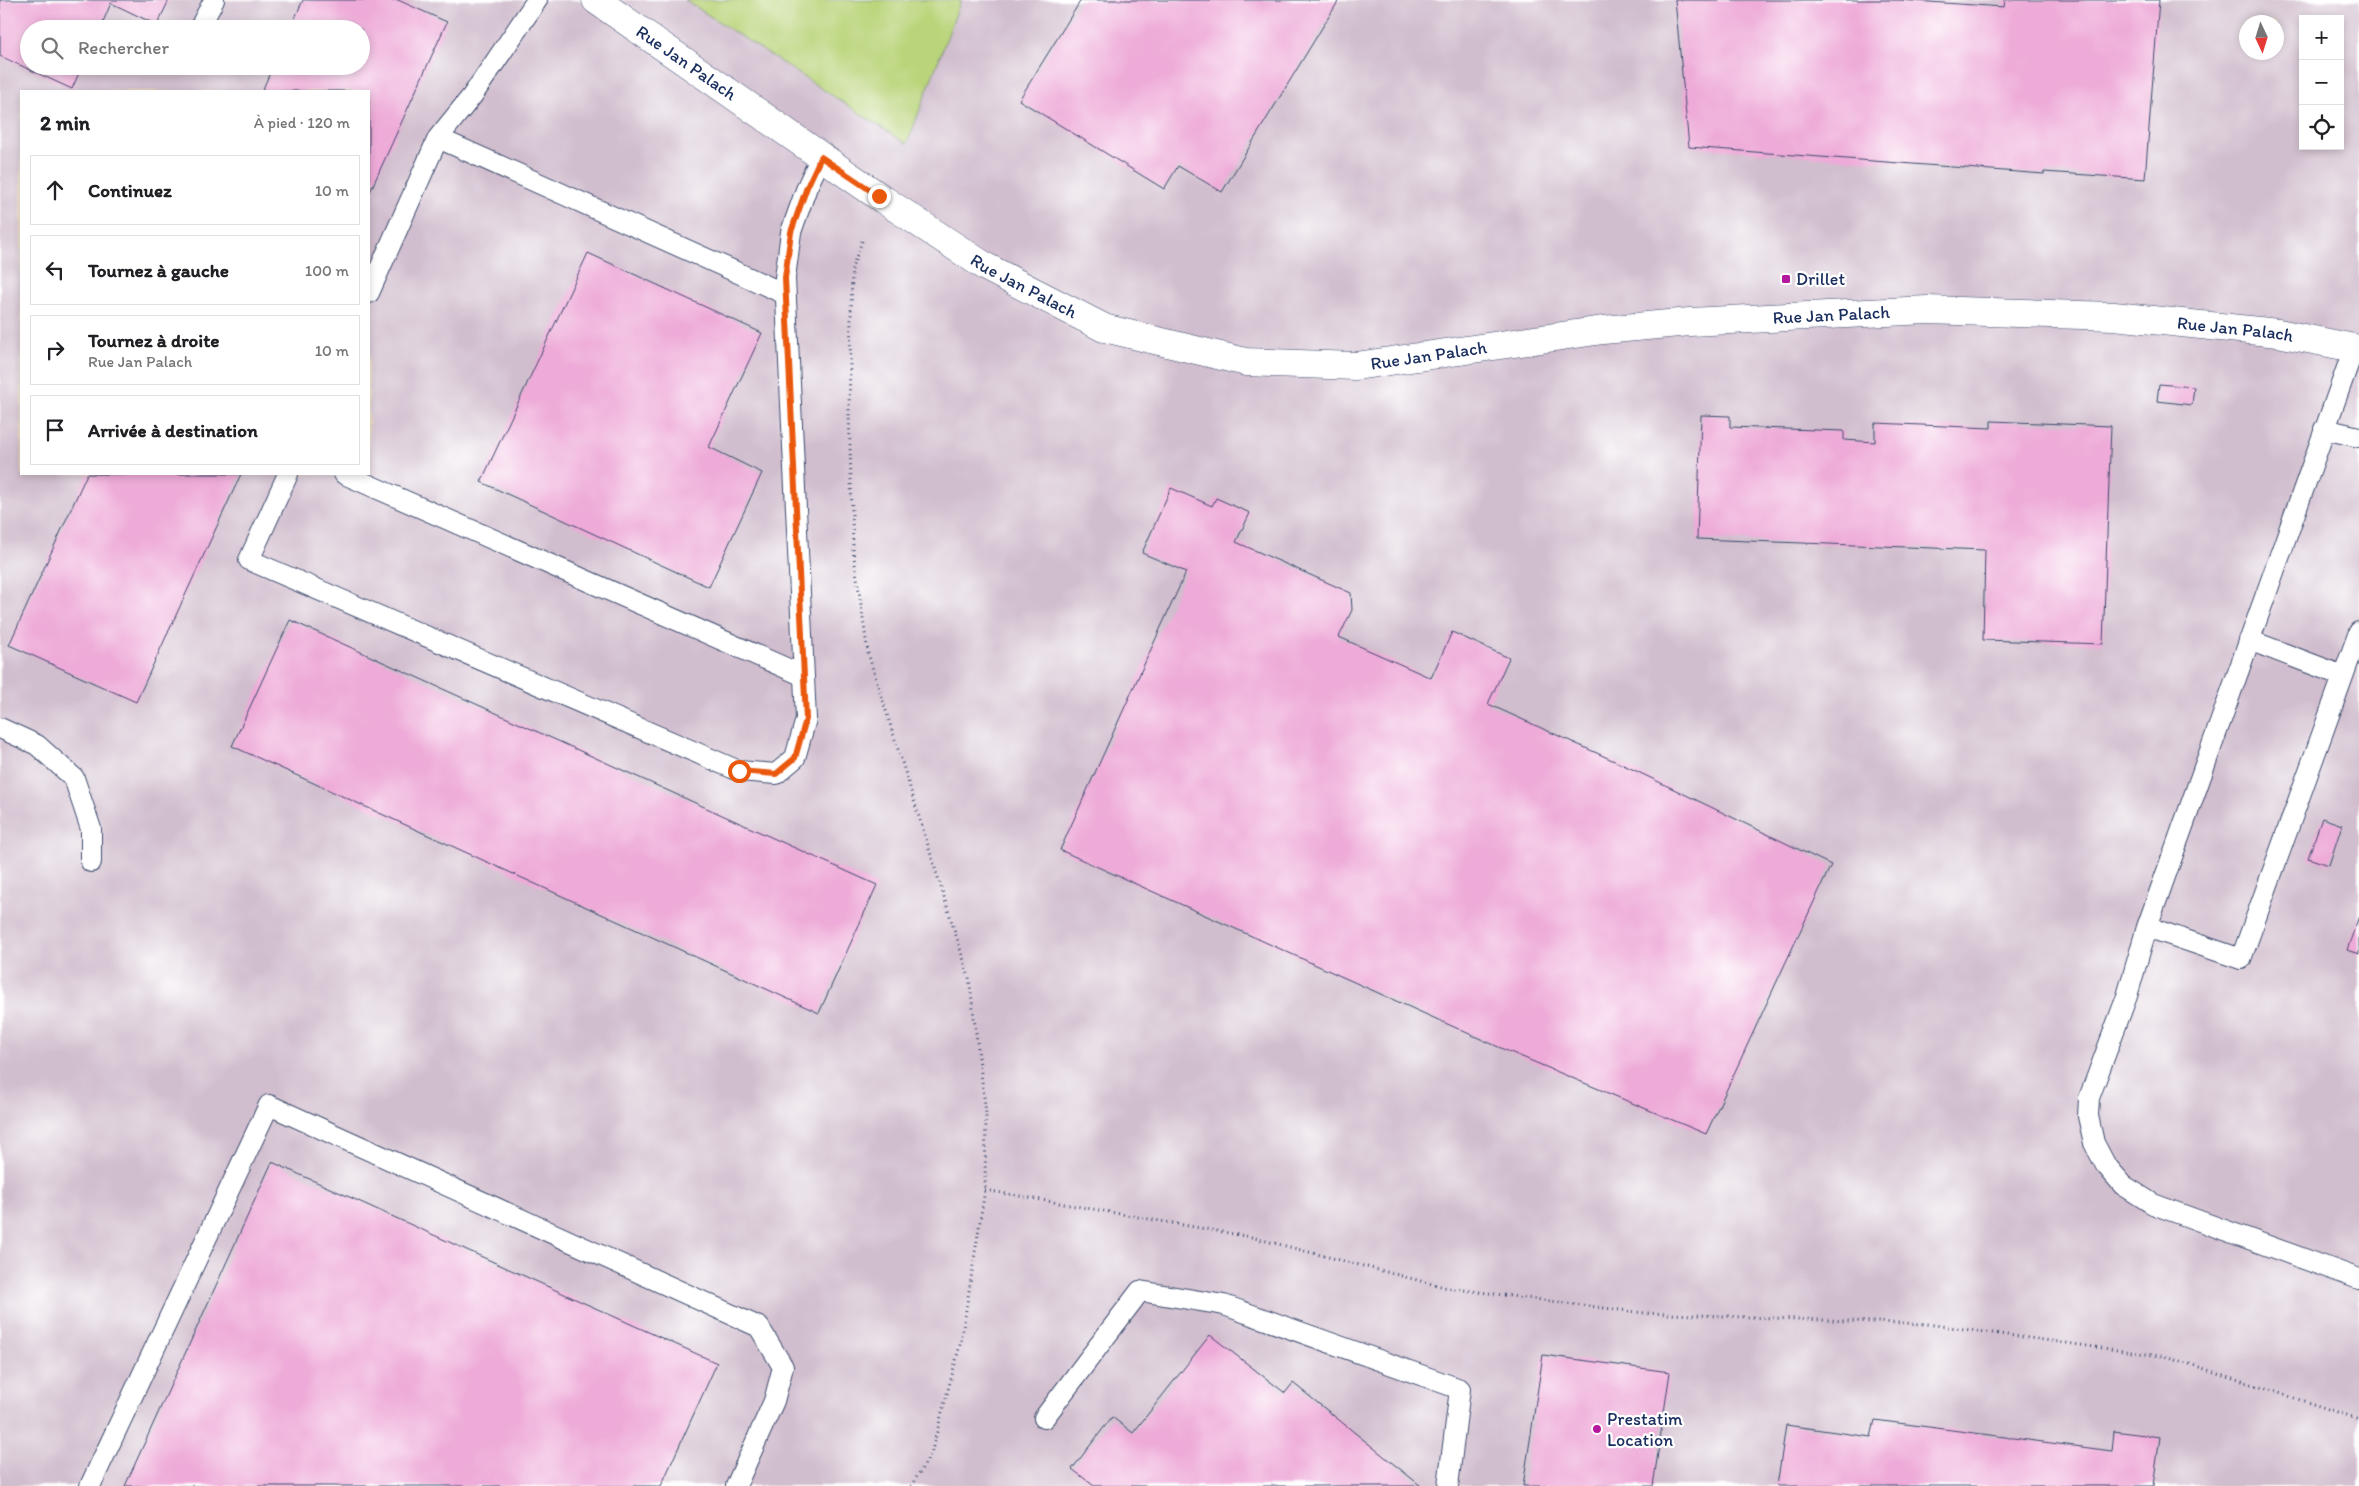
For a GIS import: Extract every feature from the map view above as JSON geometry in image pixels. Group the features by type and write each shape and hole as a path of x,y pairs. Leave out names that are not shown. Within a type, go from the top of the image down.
{"street":[{"name":"Rue Jan Palach","path":"596,0 821,157 986,268 1104,328 1246,362 1356,366 1604,330 1690,322 1927,310 2114,316 2278,333 2356,348"}],"lane":[{"path":"204,20 214,0"},
{"path":"370,291 438,138 472,96 537,0"},
{"path":"438,138 786,294"},
{"path":"288,475 249,560 739,771 776,774 795,758 806,719 785,278 791,232 807,187 821,157"},
{"path":"2356,348 2324,429 2147,927 2127,996 2089,1098 2088,1116 2094,1143 2106,1164 2123,1185 2153,1204 2359,1279"},
{"path":"2324,429 2359,437"},
{"path":"346,475 804,676"},
{"path":"2147,927 2241,959 2359,632"},
{"path":"2249,640 2343,676"},
{"path":"0,728 37,745 74,778 91,829 91,862"},
{"path":"90,1486 269,1106 759,1327 783,1367 774,1401 736,1486"},
{"path":"1044,1418 1140,1291 1224,1305 1460,1388 1448,1486"}],"path":[{"path":"862,242 852,268 850,411 854,550 868,653 969,977 986,1113 985,1190 961,1341 931,1454 912,1486"},
{"path":"985,1190 1251,1237 1448,1288 1644,1314 1927,1324 2168,1358 2359,1418"}],"shaded area":[{"path":"0,0 685,0 907,144 961,0 2359,0 2359,1486 0,1486"}],"green space":[{"path":"685,0 961,0 907,144"}],"building":[{"path":"0,0 169,0 159,20 147,20 111,3 104,20 20,20 20,65 0,56"},
{"path":"303,0 398,0 447,22 370,192 370,90 262,90 269,75 370,75 370,20 294,20"},
{"path":"1081,0 1339,0 1222,192 1178,166 1164,189 1019,100"},
{"path":"1675,0 1899,0 2004,7 2005,0 2159,0 2145,179 2044,172 2044,174 1689,147"},
{"path":"41,75 78,75 72,89"},
{"path":"588,253 762,333 709,447 762,473 709,587 481,482"},
{"path":"2159,384 2194,387 2192,405 2157,401"},
{"path":"1701,415 1730,416 1730,427 1844,431 1844,440 1875,442 1875,423 1991,428 1991,421 2111,426 2103,644 1983,640 1985,550 1697,539"},
{"path":"87,475 241,475 136,702 9,645"},
{"path":"1171,488 1212,506 1216,498 1250,513 1236,542 1351,593 1352,610 1339,637 1431,678 1452,632 1509,658 1488,704 1630,768 1831,865 1706,1134 1503,1049 1060,850 1186,572 1142,553"},
{"path":"290,620 877,885 819,1013 232,746"},
{"path":"2322,818 2342,825 2329,865 2308,858"},
{"path":"2359,916 2359,954 2347,950"},
{"path":"272,1162 717,1363 661,1486 125,1486"},
{"path":"1210,1335 1285,1393 1293,1383 1421,1486 1094,1486 1072,1469 1112,1417 1133,1433"},
{"name":"Prestatim Location","path":"1543,1355 1670,1372 1653,1486 1523,1486"},
{"path":"1875,1420 2112,1451 2114,1431 2160,1437 2153,1486 1777,1486 1786,1425 1871,1437"}],"place":[{"name":"Drillet","path":"1786,279"},
{"name":"Prestatim Location","path":"1597,1429"}],"route":[{"path":"739,771 776,774 795,758 806,719 785,278 791,232 807,187 821,157 879,196"}]}
